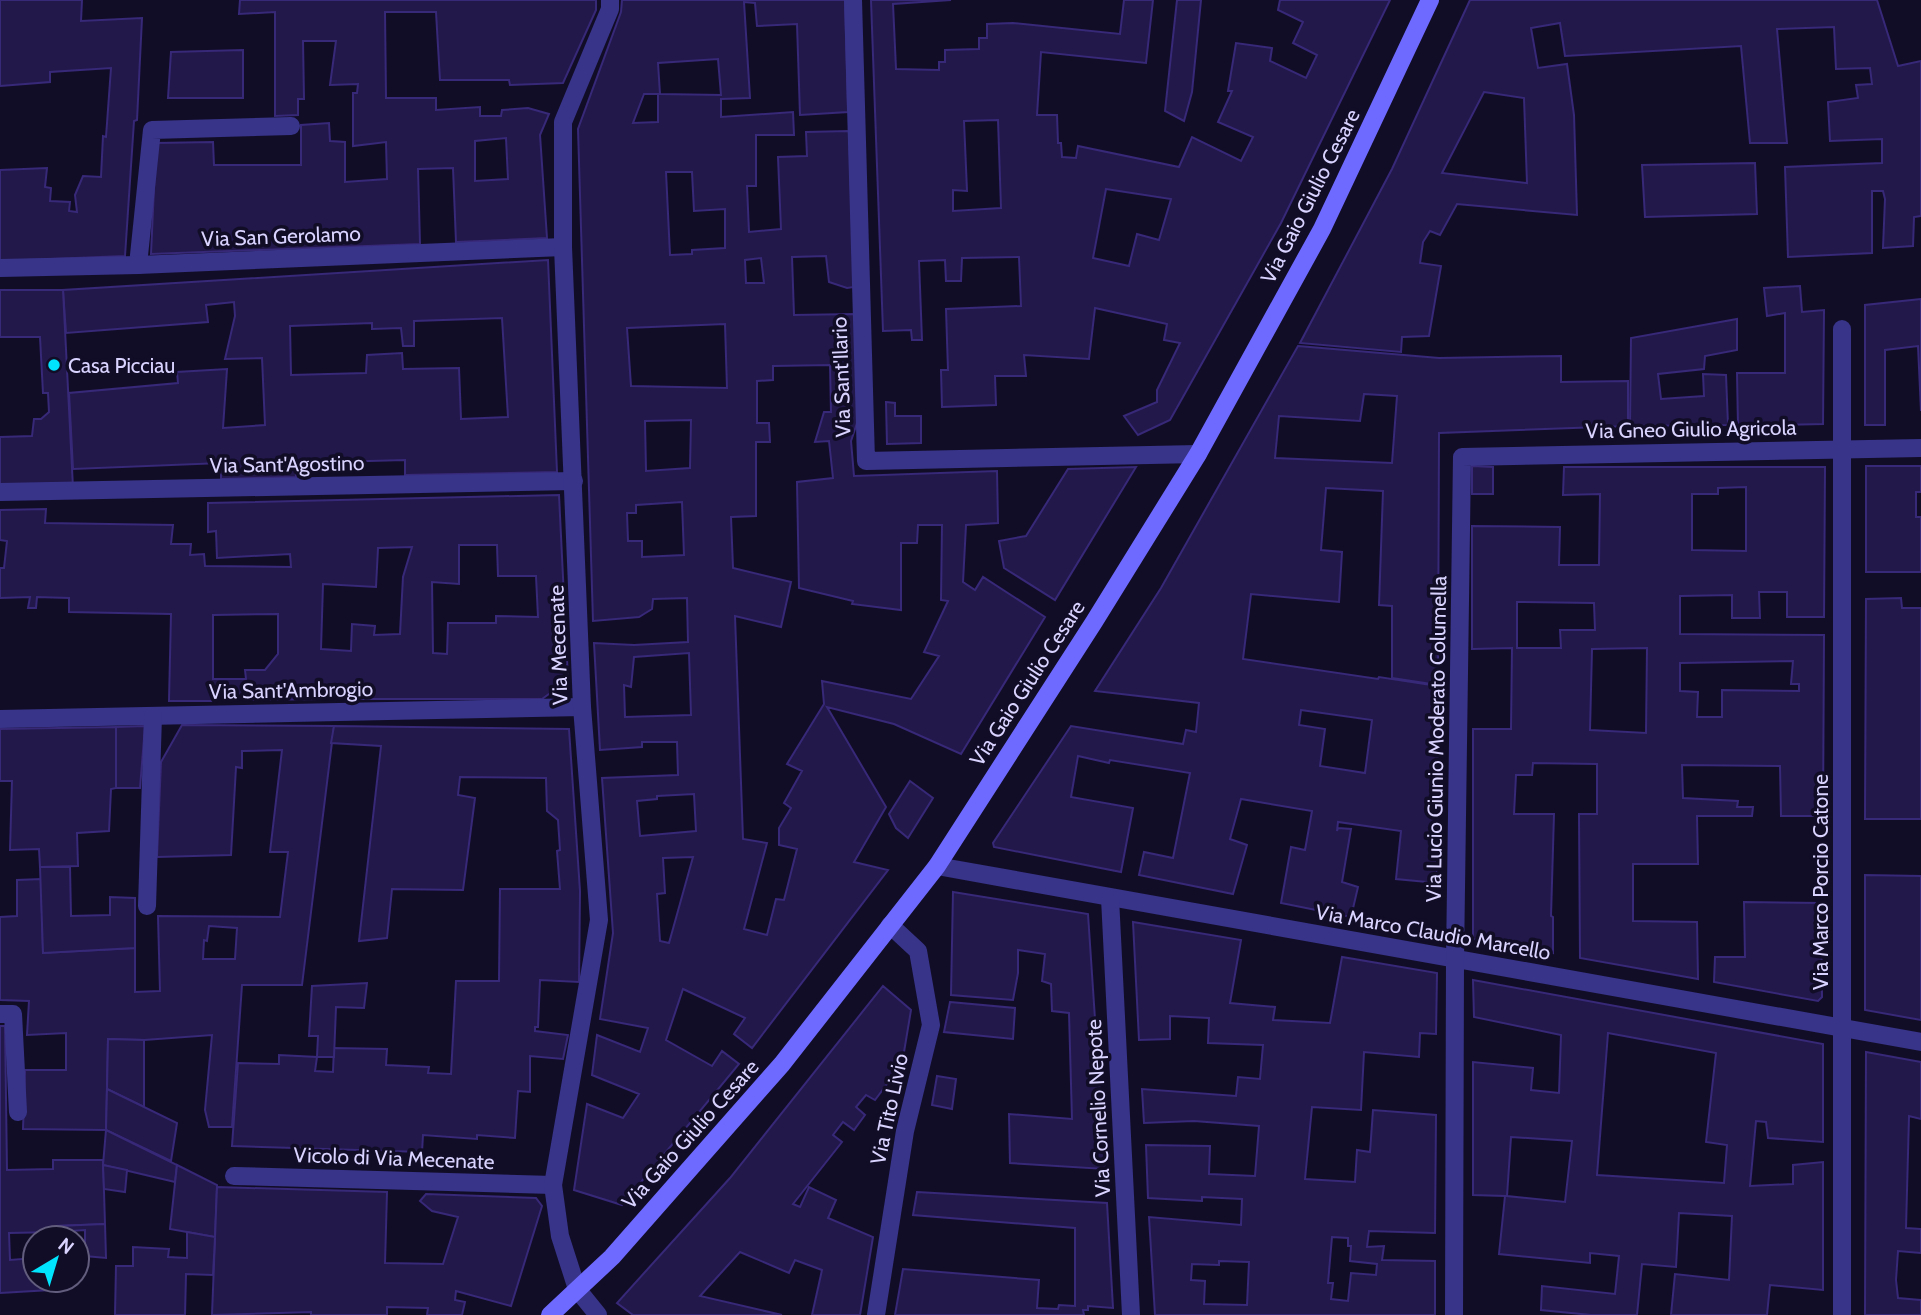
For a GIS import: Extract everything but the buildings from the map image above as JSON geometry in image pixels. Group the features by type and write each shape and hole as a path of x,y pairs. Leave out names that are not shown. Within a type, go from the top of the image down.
{"street":[{"name":"Via Mecenate","path":"577,1289 560,1236 553,1185 599,920 582,707 563,247 563,122 610,9 610,0"},
{"name":"Via Sant'Ilario","path":"853,0 866,461 1198,454"},
{"name":"Via Gaio Giulio Cesare","path":"550,1315 612,1257 782,1064 937,866 1198,454 1322,229 1430,0"},
{"path":"138,265 152,130 291,126"},
{"name":"Via San Gerolamo","path":"0,268 138,265 563,247"},
{"name":"Via Marco Porcio Catone","path":"1842,329 1842,1315"},
{"name":"Via Gneo Giulio Agricola","path":"1462,457 1921,448"},
{"name":"Via Lucio Giunio Moderato Columella","path":"1454,1315 1455,959 1462,457"},
{"name":"Via Sant'Agostino","path":"0,492 574,481"},
{"name":"Via Sant'Ambrogio","path":"0,719 582,707"},
{"path":"147,906 153,716"},
{"name":"Via Marco Claudio Marcello","path":"937,866 1921,1042"},
{"name":"Via Cornelio Nepote","path":"1110,898 1131,1315"},
{"name":"Via Tito Livio","path":"876,1315 905,1130 932,1025 918,951 890,925"},
{"path":"0,1014 13,1014 18,1112"},
{"name":"Vicolo di Via Mecenate","path":"234,1176 553,1185"},
{"path":"577,1289 598,1315"}],"place":[{"name":"Casa Picciau","path":"54,365"}]}
